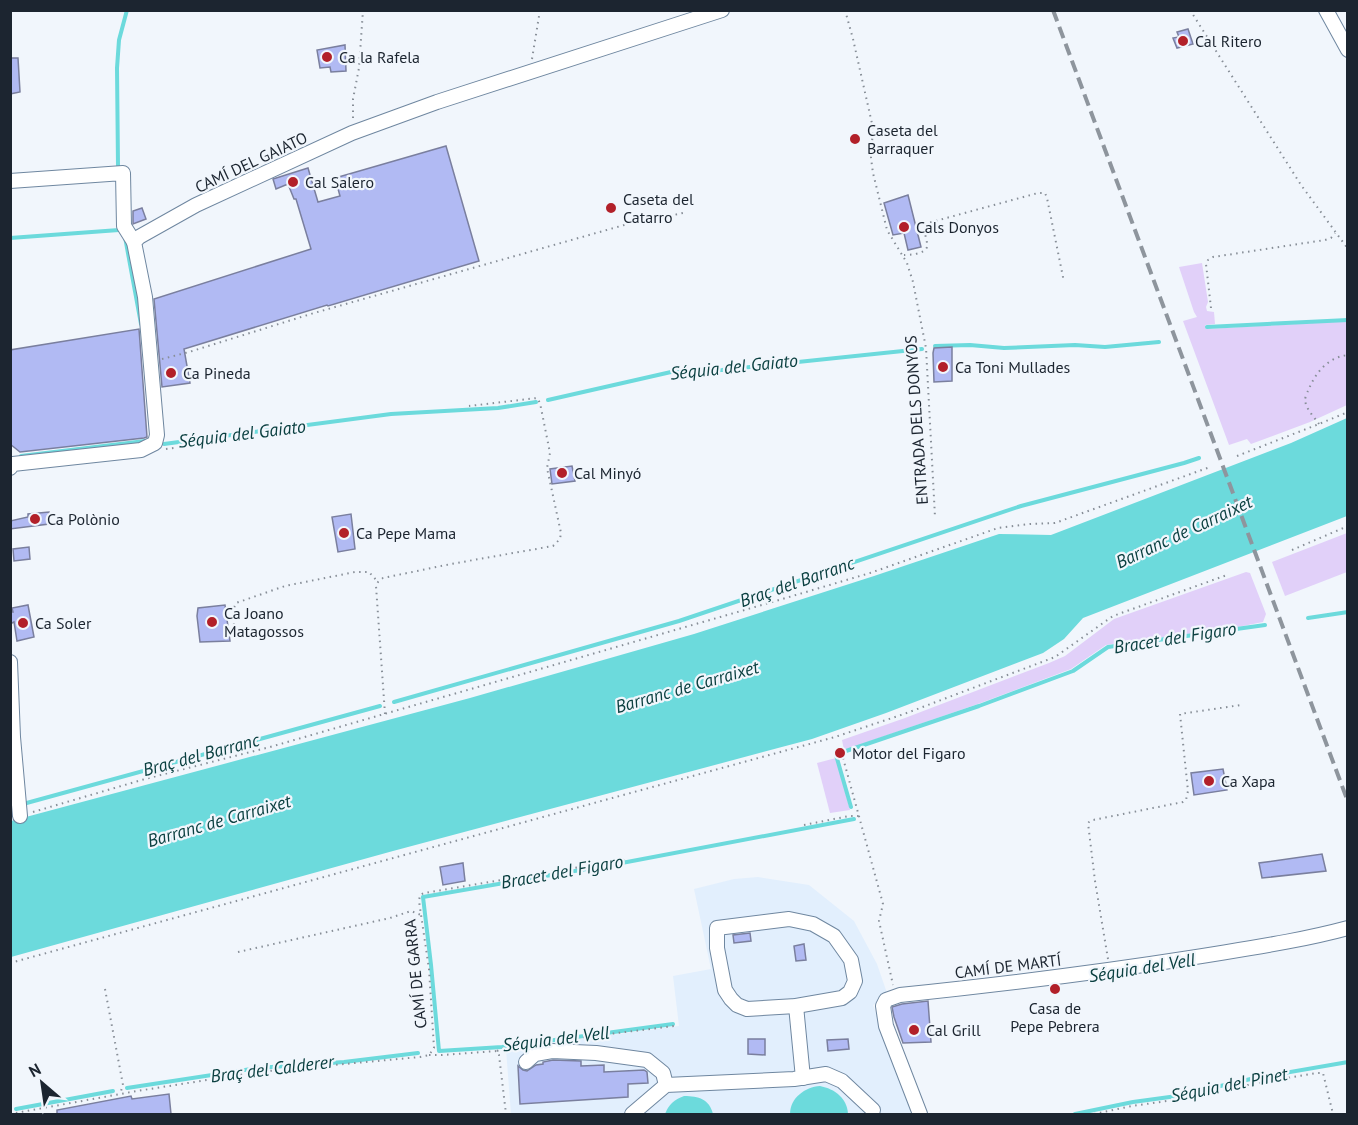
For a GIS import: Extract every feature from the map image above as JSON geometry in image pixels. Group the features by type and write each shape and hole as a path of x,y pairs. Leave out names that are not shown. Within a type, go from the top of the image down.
{"street":[{"name":"CAMÍ DEL GAIATO","path":"134,242 196,205 352,133 437,102 722,10"},
{"path":"1326,10 1347,50"},
{"path":"10,181 123,173 124,226 134,242 145,297 158,435 155,443 141,450 13,464 10,468"},
{"path":"10,662 12,742 20,816"},
{"path":"789,919 813,924 834,936 851,960 855,981 850,992 842,998 796,1006 747,1009 737,1005 725,990 717,948 717,928 789,919"},
{"name":"CAMÍ DE MARTÍ","path":"891,998 1110,970 1276,944 1347,928"},
{"path":"891,998 883,1006 886,1026 920,1114"},
{"path":"796,1006 803,1078"},
{"path":"526,1062 535,1054 552,1051 596,1053 647,1060 663,1073 666,1085"},
{"path":"632,1114 666,1085 803,1078 826,1074 842,1081 873,1110"}],"path":[{"path":"352,133 353,99 363,10"},
{"path":"534,71 531,61 540,10"},
{"name":"ENTRADA DELS DONYOS","path":"845,10 873,128 871,158 876,185 887,230 907,262 926,348 935,517"},
{"path":"1190,10 1274,144 1347,249"},
{"path":"903,255 926,249 924,226 928,223 1045,193 1064,282"},
{"path":"151,361 189,352 314,313 649,218 661,218 687,212"},
{"path":"1211,308 1206,264 1208,260 1213,257 1325,240 1331,238 1335,233"},
{"path":"1319,424 1307,407 1305,399 1309,388 1316,374 1327,363 1342,355 1347,355"},
{"path":"385,714 376,586 378,582 451,564 553,546 560,539 561,532 547,468 550,453 537,398 469,406"},
{"path":"1237,456 1347,412"},
{"path":"20,816 145,779 270,747 813,590 870,573 998,528 1055,523 1210,467"},
{"path":"1292,550 1347,526"},
{"path":"234,625 233,610 236,603 285,586 355,572 369,572 378,582"},
{"path":"10,963 835,737 904,714 1054,657 1113,616 1227,575"},
{"path":"1110,970 1088,823 1093,819 1186,800 1188,791 1180,714 1241,705"},
{"path":"843,758 883,904 879,921 891,998"},
{"path":"804,825 860,816"},
{"name":"CAMÍ DE GARRA","path":"429,1055 434,1048 429,969 418,901 420,895 628,859"},
{"path":"238,952 390,918 411,911 421,915"},
{"path":"105,989 123,1085 120,1094"},
{"path":"571,1039 674,1026"},
{"path":"10,1106 11,1114 258,1072 429,1055 497,1052 504,1048 537,1044"},
{"path":"497,1052 506,1114"},
{"path":"1094,1114 1323,1073 1333,1114"}],"shaded area":[{"path":"1202,263 1208,302 1206,307 1207,311 1214,312 1215,324 1205,325 1207,329 1347,321 1347,405 1310,422 1251,444 1247,439 1229,445 1183,321 1197,317 1179,267"},
{"path":"1347,533 1347,572 1285,596 1272,562"},
{"path":"1246,572 1250,573 1266,614 1263,622 1106,645 1071,669 844,750 842,740 1065,656 1114,619"},
{"path":"836,758 850,810 830,813 817,763"},
{"path":"758,877 809,885 854,921 877,964 888,996 873,1005 914,1114 511,1114 506,1049 679,1026 673,976 711,969 694,889 734,879"}],"water":[{"name":"Barranc de Carraixet","path":"1347,418 1347,516 1083,618 1064,639 1043,653 812,739 393,851 11,957 11,821 470,698 694,634 999,534 1051,535 1291,443"},
{"path":"820,1086 831,1089 843,1099 848,1114 790,1114 799,1094"},
{"path":"684,1096 703,1099 713,1114 665,1114 672,1103"}],"building":[{"name":"Cal Ritero","path":"1188,29 1193,44 1177,48 1173,38 1179,37 1177,32"},
{"name":"Ca la Rafela","path":"345,45 346,71 331,72 330,67 320,68 317,50"},
{"path":"10,58 18,58 20,92 10,94"},
{"path":"446,146 479,261 184,349 190,383 162,387 154,299 311,249 296,199 288,184 276,189 273,179 308,168 318,202 340,196 335,178"},
{"name":"Cals Donyos","path":"908,195 921,247 908,250 904,233 893,235 884,203"},
{"path":"142,208 146,219 133,224 133,211"},
{"path":"139,329 147,437 20,452 10,444 10,350"},
{"name":"Ca Toni Mullades","path":"952,347 952,381 934,382 934,348"},
{"name":"Cal Minyó","path":"572,466 575,481 552,484 550,469"},
{"name":"Ca Polònio","path":"49,512 49,524 10,529 10,521 28,517 28,514"},
{"name":"Ca Pepe Mama","path":"351,514 355,549 338,552 332,517"},
{"path":"29,547 30,559 14,561 13,549"},
{"name":"Ca Soler","path":"28,605 34,637 17,641 14,622 10,624 10,612 13,612 12,608"},
{"name":"Ca Joano Matagossos","path":"225,605 230,641 200,642 198,608"},
{"name":"Ca Xapa","path":"1223,769 1227,790 1194,795 1191,773"},
{"path":"1322,854 1326,871 1262,878 1259,863"},
{"path":"463,863 465,881 443,885 440,867"},
{"path":"750,933 751,941 734,943 733,935"},
{"path":"804,944 806,960 796,961 794,946"},
{"name":"Cal Grill","path":"928,1001 931,1042 903,1043 892,1007"},
{"path":"748,1039 765,1039 765,1055 748,1054"},
{"path":"848,1039 849,1049 828,1051 827,1040"},
{"path":"581,1061 581,1066 604,1065 604,1072 644,1070 647,1072 648,1083 628,1084 628,1097 520,1104 518,1066 527,1071 543,1062"},
{"path":"169,1094 171,1114 57,1114 57,1110 131,1096 132,1099"}],"waterway":[{"path":"118,166 117,68 119,40 127,10"},
{"path":"10,238 119,230 119,226"},
{"path":"125,237 141,324"},
{"name":"Séquia del Gaiato","path":"1207,327 1348,320"},
{"name":"Séquia del Gaiato","path":"935,346 970,345 1004,348 1075,345 1105,347 1159,342"},
{"name":"Séquia del Gaiato","path":"548,400 671,372 722,370 922,349"},
{"name":"Séquia del Gaiato","path":"164,444 391,414 498,408 536,402"},
{"name":"Séquia del Gaiato","path":"21,456 145,441"},
{"name":"Braç del Barranc","path":"394,702 679,621 1021,506 1199,458"},
{"name":"Bracet del Figaro","path":"1308,618 1348,612"},
{"name":"Bracet del Figaro","path":"851,807 836,755 1073,671 1108,647 1265,625"},
{"name":"Braç del Barranc","path":"23,804 380,706"},
{"name":"Bracet del Figaro","path":"673,1024 502,1047 439,1051 423,897 627,862 854,819"},
{"name":"Braç del Calderer","path":"127,1088 257,1068 344,1062 418,1053"},
{"name":"Séquia del Pinet","path":"1075,1114 1348,1062"},
{"name":"Braç del Calderer","path":"16,1109 113,1091"}],"railway":[{"path":"1053,10 1348,802"}],"place":[{"name":"Cal Ritero","path":"1183,41"},
{"name":"Ca la Rafela","path":"327,57"},
{"name":"Caseta del Barraquer","path":"855,139"},
{"name":"Cal Salero","path":"293,182"},
{"name":"Caseta del Catarro","path":"611,208"},
{"name":"Cals Donyos","path":"904,227"},
{"name":"Ca Toni Mullades","path":"943,367"},
{"name":"Ca Pineda","path":"171,373"},
{"name":"Cal Minyó","path":"562,473"},
{"name":"Ca Polònio","path":"35,519"},
{"name":"Ca Pepe Mama","path":"344,533"},
{"name":"Ca Joano Matagossos","path":"212,622"},
{"name":"Ca Soler","path":"23,623"},
{"name":"Motor del Figaro","path":"840,753"},
{"name":"Ca Xapa","path":"1209,781"},
{"name":"Casa de Pepe Pebrera","path":"1055,989"},
{"name":"Cal Grill","path":"914,1030"}],"water label":[{"name":"Séquia del Vell","path":"1142,968"},
{"name":"Séquia del Vell","path":"556,1039"}]}
